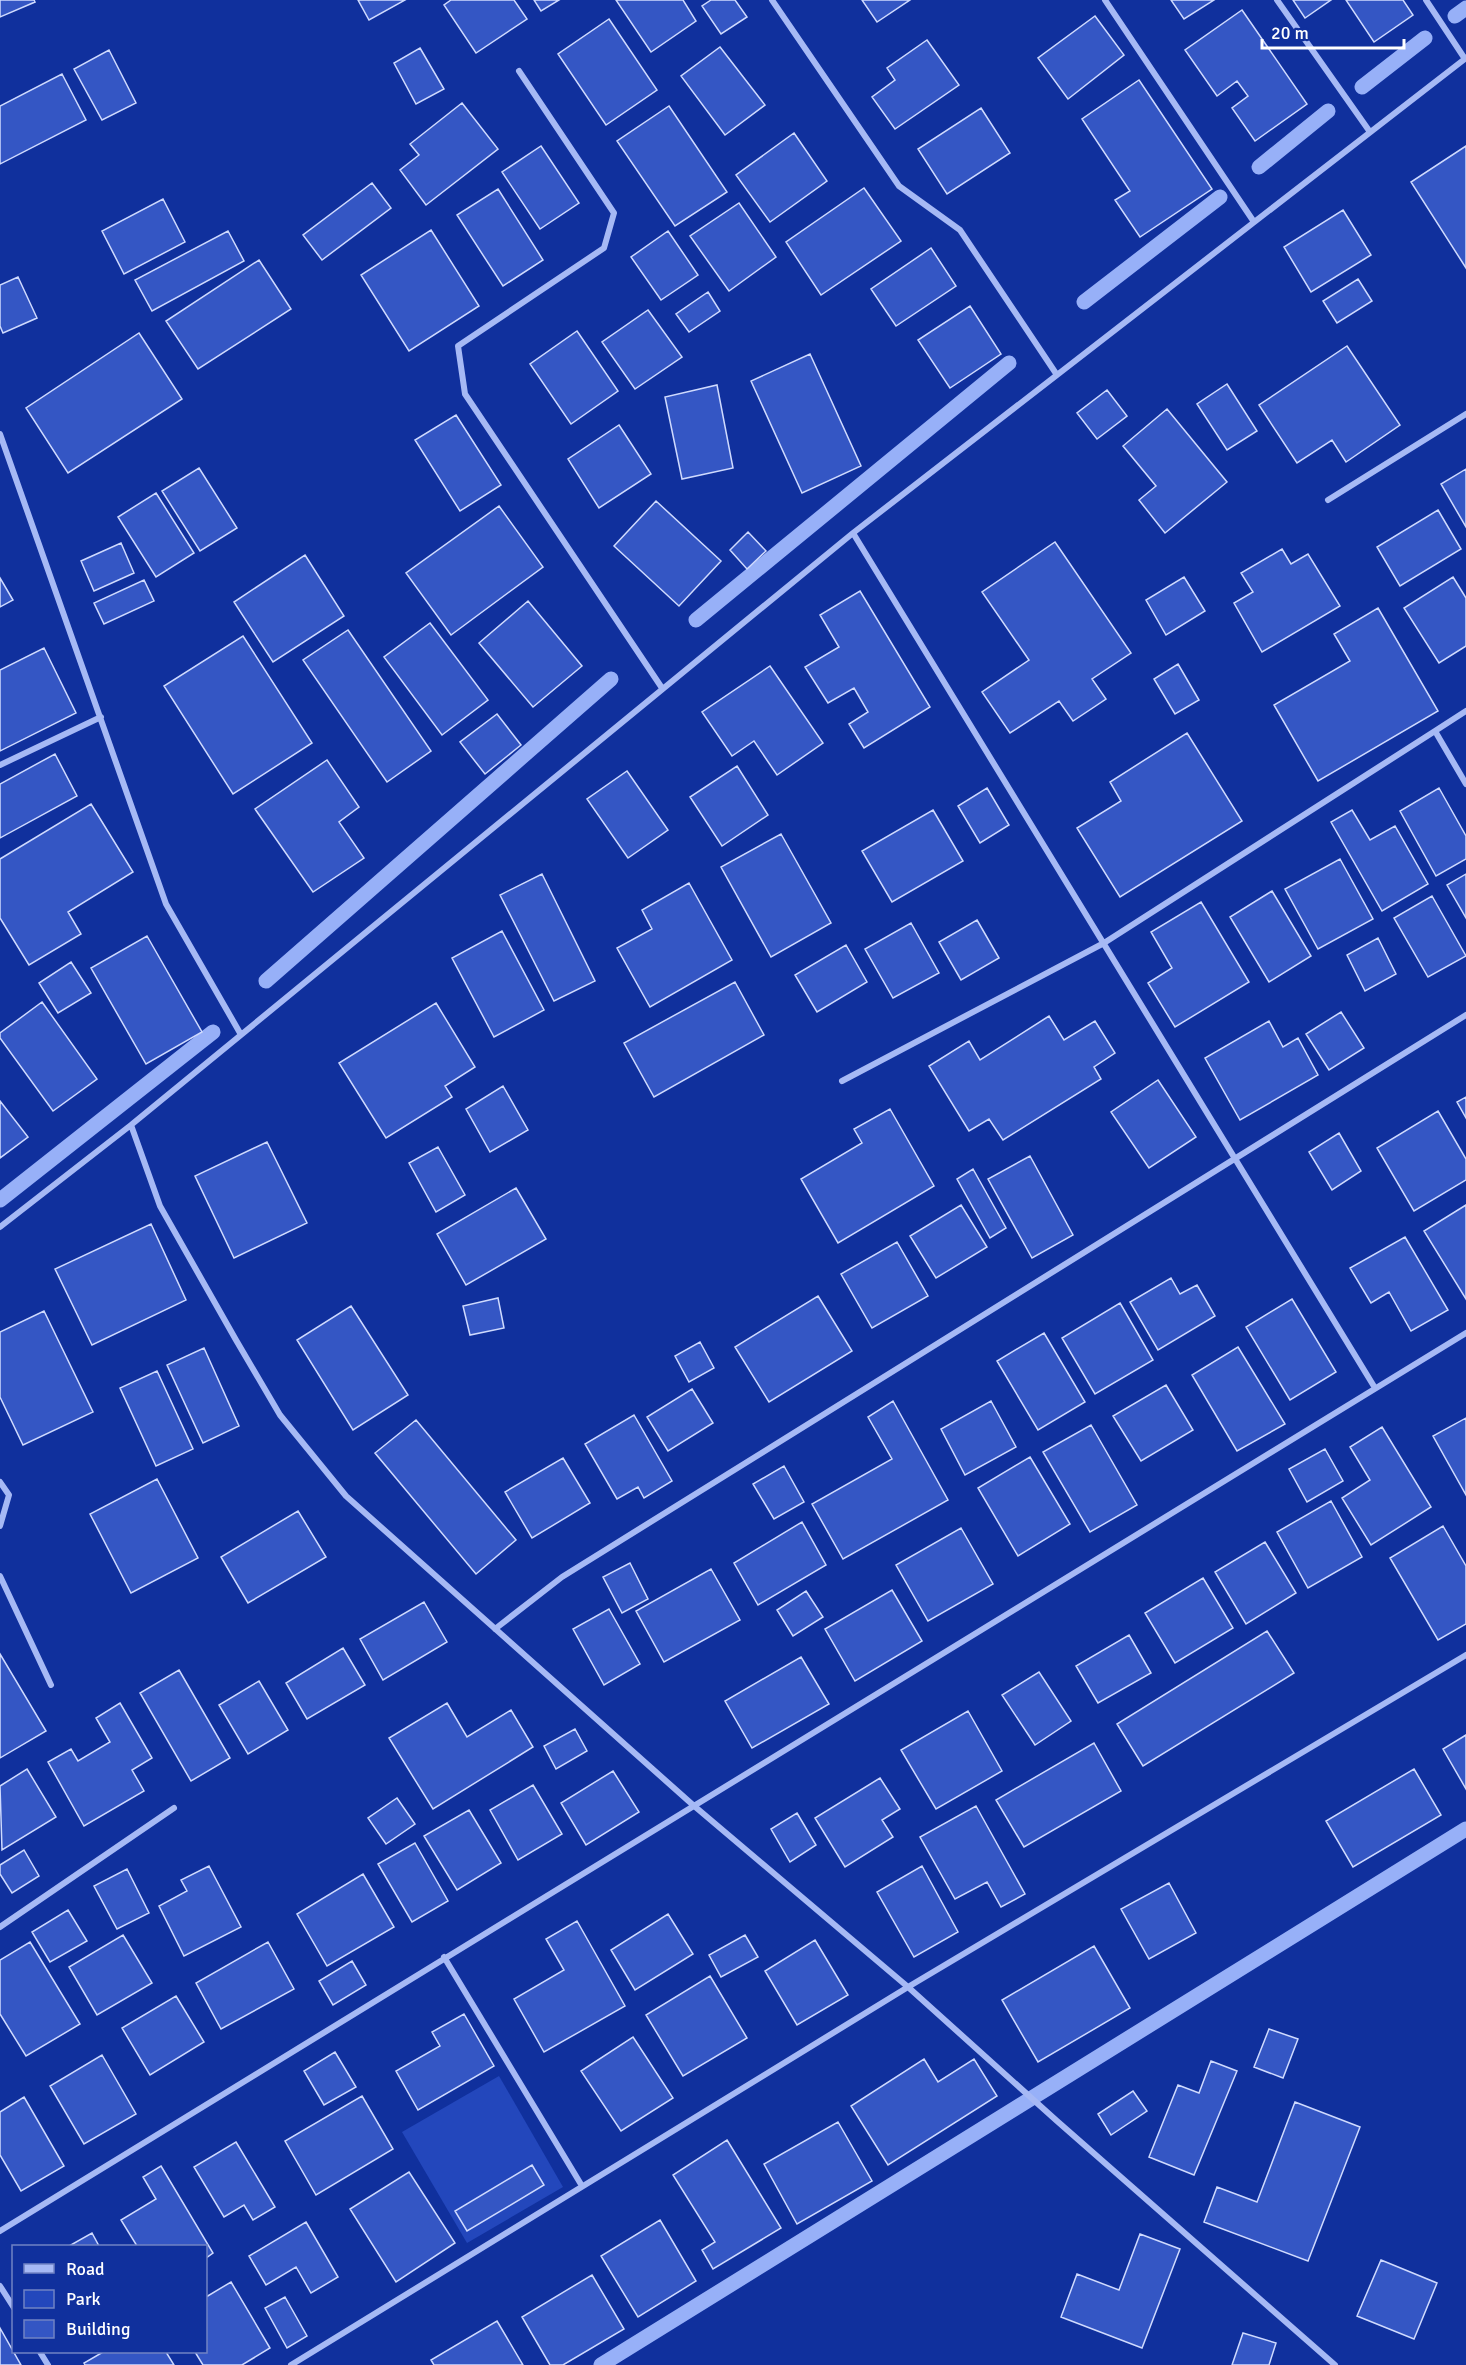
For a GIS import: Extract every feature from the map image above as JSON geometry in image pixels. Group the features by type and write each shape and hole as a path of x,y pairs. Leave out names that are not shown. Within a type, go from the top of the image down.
{"street":[{"path":"771,0 899,186 960,230 1057,375"},
{"path":"1105,0 1254,222"},
{"path":"1277,0 1370,132"},
{"path":"0,1227 131,1125 240,1033 853,533 1465,58 1426,0"},
{"path":"519,71 614,213 604,248 458,346 465,394 662,688"},
{"path":"1328,500 1466,414"},
{"path":"0,434 166,904 240,1033"},
{"path":"853,533 1375,1388"},
{"path":"842,1081 1104,942 1466,711"},
{"path":"0,765 101,717"},
{"path":"1435,731 1466,784"},
{"path":"495,1629 562,1577 1466,1015"},
{"path":"131,1125 160,1206 280,1414 346,1496 693,1805 908,1987 1335,2365"},
{"path":"0,2231 1466,1333"},
{"path":"0,1482 9,1496 0,1526"},
{"path":"0,1576 51,1685"},
{"path":"291,2365 908,1987 1466,1655"},
{"path":"0,1927 174,1808"},
{"path":"444,1957 582,2186"},
{"path":"0,2286 12,2305"}],"green space":[{"path":"499,2076 563,2187 467,2243 402,2132"}],"building":[{"path":"0,0 34,0 35,2 0,17"},
{"path":"358,0 405,0 369,20"},
{"path":"451,0 514,0 527,19 476,53 444,5"},
{"path":"534,0 559,0 541,11"},
{"path":"616,0 683,0 696,21 651,52"},
{"path":"711,0 735,0 747,17 721,34 702,6"},
{"path":"862,0 910,0 877,22"},
{"path":"1171,0 1214,0 1184,19"},
{"path":"1293,0 1331,0 1305,18"},
{"path":"1346,0 1403,0 1413,15 1374,42"},
{"path":"1242,10 1307,104 1255,141 1232,108 1248,96 1237,81 1217,96 1185,50"},
{"path":"1095,16 1124,55 1068,99 1038,58"},
{"path":"609,19 657,90 606,125 558,54"},
{"path":"927,40 959,85 895,129 872,97 895,80 887,68"},
{"path":"720,47 765,105 725,135 681,76"},
{"path":"420,48 444,89 416,104 394,63"},
{"path":"109,50 136,103 102,120 74,69"},
{"path":"62,74 86,120 0,164 0,106"},
{"path":"1139,80 1212,189 1140,237 1115,200 1130,191 1082,119"},
{"path":"462,103 498,149 426,205 400,170 419,155 410,144"},
{"path":"669,106 727,192 675,226 617,141"},
{"path":"981,108 1010,153 947,194 918,149"},
{"path":"794,133 827,181 770,222 736,175"},
{"path":"541,146 579,203 540,229 502,172"},
{"path":"1466,146 1466,268 1411,182"},
{"path":"372,183 391,208 322,260 303,235"},
{"path":"864,188 901,241 821,295 786,242"},
{"path":"498,189 543,260 503,286 457,215"},
{"path":"163,199 185,242 124,274 102,231"},
{"path":"739,203 776,257 729,291 690,236"},
{"path":"1343,210 1371,255 1311,292 1284,247"},
{"path":"431,230 479,306 409,351 361,275"},
{"path":"228,231 244,261 152,311 135,280"},
{"path":"668,231 698,275 661,300 631,257"},
{"path":"931,248 956,286 896,326 871,289"},
{"path":"259,260 291,309 198,369 166,321"},
{"path":"18,277 37,318 3,333 0,326 0,285"},
{"path":"1358,279 1372,301 1337,323 1323,301"},
{"path":"708,292 720,311 689,332 676,314"},
{"path":"970,306 1001,354 950,388 918,340"},
{"path":"648,310 682,357 635,389 602,342"},
{"path":"577,331 618,391 571,424 530,364"},
{"path":"139,333 182,399 68,473 26,408"},
{"path":"1347,346 1400,425 1346,462 1332,440 1297,463 1259,405"},
{"path":"810,354 861,466 802,493 751,381"},
{"path":"1227,384 1257,431 1227,450 1197,404"},
{"path":"717,385 733,468 682,479 665,397"},
{"path":"1107,390 1127,416 1097,439 1077,413"},
{"path":"1167,409 1227,482 1165,533 1139,500 1156,486 1123,446"},
{"path":"456,415 501,485 460,511 415,440"},
{"path":"619,425 651,474 599,508 568,459"},
{"path":"199,468 237,528 200,551 162,491"},
{"path":"1466,469 1466,527 1441,484"},
{"path":"156,493 194,553 156,577 118,517"},
{"path":"656,501 721,561 679,606 614,546"},
{"path":"499,506 543,567 451,635 406,573"},
{"path":"1438,510 1461,549 1400,586 1377,547"},
{"path":"748,532 766,551 747,569 730,550"},
{"path":"1055,542 1131,653 1092,679 1106,699 1073,721 1059,701 1010,733 982,692 1029,660 982,592"},
{"path":"121,543 134,573 94,591 81,561"},
{"path":"1282,549 1291,564 1308,554 1340,606 1262,652 1234,603 1253,592 1241,573"},
{"path":"305,555 344,616 273,662 234,602"},
{"path":"1184,577 1205,611 1166,635 1146,600"},
{"path":"1453,577 1466,598 1466,646 1439,663 1404,608"},
{"path":"0,578 13,600 0,607"},
{"path":"144,580 154,601 104,624 94,603"},
{"path":"860,591 930,707 864,748 849,724 868,712 854,688 828,703 805,667 839,647 820,615"},
{"path":"528,601 582,666 533,707 479,643"},
{"path":"1378,608 1438,711 1318,781 1274,705 1350,661 1334,634"},
{"path":"430,623 488,700 442,735 384,657"},
{"path":"348,630 431,751 387,782 303,660"},
{"path":"243,636 312,743 233,794 164,686"},
{"path":"44,648 76,713 0,751 0,670"},
{"path":"1178,664 1199,700 1175,714 1154,679"},
{"path":"770,666 823,743 777,775 754,741 732,756 702,712"},
{"path":"497,714 521,745 485,774 460,742"},
{"path":"1187,733 1242,821 1120,897 1077,828 1121,801 1110,782"},
{"path":"55,754 77,796 0,838 0,784"},
{"path":"327,760 359,807 339,822 364,858 313,892 255,809"},
{"path":"737,766 768,815 722,846 690,797"},
{"path":"627,771 668,830 628,858 587,799"},
{"path":"987,788 1009,825 980,843 958,806"},
{"path":"1439,788 1466,836 1466,859 1436,876 1400,811"},
{"path":"91,804 133,872 68,912 81,934 29,965 0,918 0,859"},
{"path":"933,810 963,861 892,902 862,851"},
{"path":"1352,810 1370,840 1395,826 1428,884 1382,911 1331,822"},
{"path":"781,834 831,923 771,957 721,867"},
{"path":"1340,859 1373,919 1318,949 1285,889"},
{"path":"542,874 595,981 554,1001 500,895"},
{"path":"1466,874 1466,918 1447,885"},
{"path":"689,883 732,960 650,1007 617,948 652,929 642,910"},
{"path":"1272,891 1311,956 1269,982 1230,917"},
{"path":"1432,896 1466,956 1428,977 1394,918"},
{"path":"1201,902 1249,982 1175,1027 1148,983 1172,968 1151,932"},
{"path":"977,920 999,958 961,980 939,942"},
{"path":"911,923 939,973 893,998 865,949"},
{"path":"502,931 544,1010 494,1037 452,958"},
{"path":"147,936 202,1032 146,1064 91,968"},
{"path":"1378,938 1396,974 1365,991 1347,955"},
{"path":"846,945 867,982 817,1012 795,975"},
{"path":"71,962 91,993 58,1013 39,983"},
{"path":"735,982 764,1035 654,1097 624,1043"},
{"path":"42,1002 97,1079 53,1111 0,1038 0,1033"},
{"path":"436,1003 475,1067 445,1086 452,1097 386,1138 339,1063"},
{"path":"1341,1012 1364,1048 1329,1070 1306,1034"},
{"path":"1049,1016 1064,1040 1095,1021 1115,1053 1094,1067 1101,1079 1003,1140 989,1119 969,1131 929,1066 969,1041 980,1060"},
{"path":"1269,1021 1283,1047 1298,1038 1318,1075 1240,1120 1205,1058"},
{"path":"1158,1080 1196,1137 1149,1168 1111,1112"},
{"path":"503,1086 528,1130 490,1152 466,1109"},
{"path":"1466,1097 1466,1118 1457,1102"},
{"path":"0,1101 28,1137 0,1158"},
{"path":"890,1109 934,1186 838,1243 801,1179 862,1143 854,1129"},
{"path":"1438,1111 1466,1159 1466,1180 1414,1211 1377,1148"},
{"path":"1339,1133 1361,1171 1332,1190 1309,1152"},
{"path":"267,1142 307,1223 234,1258 195,1176"},
{"path":"438,1147 465,1195 436,1212 409,1163"},
{"path":"1030,1156 1073,1235 1032,1258 988,1179"},
{"path":"973,1169 1006,1228 990,1238 957,1179"},
{"path":"516,1188 546,1239 466,1285 437,1234"},
{"path":"961,1205 987,1247 936,1278 910,1236"},
{"path":"1466,1205 1466,1299 1424,1231"},
{"path":"151,1224 186,1300 92,1345 55,1269"},
{"path":"1405,1237 1448,1310 1411,1331 1389,1292 1371,1303 1350,1268"},
{"path":"897,1242 928,1296 872,1328 841,1274"},
{"path":"1171,1278 1180,1294 1197,1285 1215,1316 1158,1350 1130,1302"},
{"path":"818,1296 852,1351 769,1402 735,1347"},
{"path":"498,1298 504,1328 470,1335 463,1306"},
{"path":"1292,1299 1336,1372 1290,1400 1246,1327"},
{"path":"1120,1303 1153,1360 1095,1394 1062,1338"},
{"path":"351,1306 408,1395 353,1430 297,1340"},
{"path":"44,1311 93,1412 23,1445 0,1397 0,1332"},
{"path":"1044,1333 1085,1402 1038,1430 997,1361"},
{"path":"700,1342 714,1368 689,1382 675,1356"},
{"path":"1238,1347 1285,1424 1237,1451 1192,1375"},
{"path":"204,1348 239,1426 203,1443 167,1365"},
{"path":"157,1371 193,1449 156,1466 120,1388"},
{"path":"1166,1385 1193,1430 1141,1461 1113,1416"},
{"path":"692,1389 713,1423 668,1451 647,1417"},
{"path":"893,1401 948,1500 843,1559 812,1504 892,1459 868,1417"},
{"path":"991,1401 1016,1447 965,1475 941,1429"},
{"path":"634,1415 672,1481 644,1498 638,1487 617,1499 585,1444"},
{"path":"1466,1418 1466,1495 1433,1436"},
{"path":"416,1420 516,1540 476,1574 375,1453"},
{"path":"1091,1425 1137,1505 1090,1532 1043,1452"},
{"path":"1382,1427 1431,1507 1371,1545 1342,1498 1370,1480 1350,1447"},
{"path":"1325,1449 1343,1481 1307,1502 1289,1469"},
{"path":"1030,1457 1070,1524 1018,1556 978,1488"},
{"path":"563,1458 590,1503 532,1538 505,1492"},
{"path":"784,1466 804,1502 774,1519 753,1484"},
{"path":"157,1479 198,1558 131,1593 90,1514"},
{"path":"1331,1501 1362,1557 1308,1588 1277,1532"},
{"path":"298,1511 326,1557 248,1603 221,1557"},
{"path":"802,1522 826,1565 758,1605 734,1563"},
{"path":"1443,1526 1466,1566 1466,1624 1438,1640 1390,1558"},
{"path":"961,1528 993,1584 928,1621 896,1565"},
{"path":"1265,1542 1296,1593 1246,1624 1215,1572"},
{"path":"630,1563 648,1599 622,1613 603,1577"},
{"path":"711,1569 740,1620 664,1662 636,1611"},
{"path":"1203,1578 1233,1628 1175,1663 1145,1613"},
{"path":"892,1590 922,1641 855,1681 825,1629"},
{"path":"806,1591 823,1617 793,1636 777,1610"},
{"path":"424,1602 447,1642 383,1680 360,1639"},
{"path":"609,1609 640,1664 604,1685 573,1629"},
{"path":"1267,1631 1294,1673 1143,1766 1117,1724"},
{"path":"1129,1635 1151,1673 1098,1703 1076,1666"},
{"path":"343,1648 365,1685 307,1719 286,1683"},
{"path":"0,1654 46,1731 0,1758"},
{"path":"801,1657 829,1704 752,1748 725,1701"},
{"path":"179,1670 230,1758 191,1781 140,1693"},
{"path":"1039,1672 1071,1721 1035,1745 1002,1695"},
{"path":"259,1681 288,1730 248,1754 219,1705"},
{"path":"120,1703 152,1758 132,1770 144,1791 84,1826 48,1762 71,1749 78,1761 110,1742 96,1718"},
{"path":"447,1703 467,1737 511,1710 533,1747 433,1809 389,1738"},
{"path":"968,1711 1002,1771 936,1809 901,1750"},
{"path":"575,1729 587,1751 556,1769 544,1746"},
{"path":"1466,1735 1466,1789 1443,1749"},
{"path":"1094,1743 1121,1791 1024,1847 996,1800"},
{"path":"27,1769 56,1817 2,1850 0,1786"},
{"path":"1414,1769 1441,1815 1353,1867 1326,1821"},
{"path":"613,1771 639,1812 586,1845 561,1803"},
{"path":"880,1778 900,1809 882,1820 893,1837 845,1867 815,1818"},
{"path":"533,1785 562,1834 518,1860 490,1810"},
{"path":"397,1798 415,1824 386,1844 368,1818"},
{"path":"976,1806 1025,1894 1001,1907 987,1882 955,1899 920,1837"},
{"path":"469,1810 501,1863 457,1890 424,1836"},
{"path":"797,1813 816,1845 790,1862 771,1829"},
{"path":"415,1843 448,1901 412,1922 378,1864"},
{"path":"24,1850 39,1876 12,1893 0,1874 0,1865"},
{"path":"209,1866 241,1927 184,1956 159,1906 187,1891 181,1880"},
{"path":"922,1866 958,1932 914,1957 877,1892"},
{"path":"127,1869 149,1913 117,1929 94,1886"},
{"path":"363,1874 394,1927 327,1966 297,1914"},
{"path":"1169,1883 1196,1933 1149,1959 1121,1909"},
{"path":"68,1910 87,1941 50,1962 32,1932"},
{"path":"668,1914 693,1954 635,1990 611,1950"},
{"path":"577,1921 625,2006 544,2052 514,1999 564,1970 546,1939"},
{"path":"123,1935 152,1983 97,2015 69,1967"},
{"path":"745,1935 758,1957 721,1977 709,1955"},
{"path":"815,1940 848,1995 797,2025 765,1971"},
{"path":"30,1942 80,2024 26,2056 0,2014 0,1960"},
{"path":"268,1942 294,1989 221,2029 196,1983"},
{"path":"1094,1946 1130,2008 1038,2062 1002,2000"},
{"path":"352,1961 366,1985 333,2005 319,1981"},
{"path":"710,1976 747,2038 683,2076 646,2015"},
{"path":"176,1996 204,2042 150,2075 122,2028"},
{"path":"464,2014 494,2066 418,2110 396,2071 440,2046 432,2032"},
{"path":"1269,2029 1298,2039 1283,2078 1254,2067"},
{"path":"633,2037 673,2098 621,2131 581,2071"},
{"path":"335,2052 356,2087 324,2105 304,2071"},
{"path":"102,2055 136,2114 84,2144 50,2086"},
{"path":"924,2059 938,2082 974,2059 997,2096 888,2165 851,2106"},
{"path":"1211,2061 1237,2071 1194,2175 1149,2157 1178,2085 1199,2093"},
{"path":"1133,2091 1147,2111 1111,2135 1098,2114"},
{"path":"362,2096 393,2149 316,2195 285,2141"},
{"path":"24,2097 64,2166 21,2191 0,2155 0,2112"},
{"path":"1295,2102 1360,2127 1308,2261 1204,2222 1217,2187 1257,2202"},
{"path":"838,2122 872,2181 797,2224 764,2164"},
{"path":"727,2140 781,2228 713,2269 702,2250 715,2242 673,2175"},
{"path":"236,2142 275,2207 253,2220 244,2205 224,2217 194,2167"},
{"path":"532,2165 544,2185 467,2231 455,2211"},
{"path":"161,2166 213,2253 207,2257 207,2245 136,2245 121,2220 156,2199 143,2177"},
{"path":"409,2172 455,2243 396,2282 350,2209"},
{"path":"660,2220 696,2281 638,2317 601,2256"},
{"path":"306,2222 338,2277 311,2293 296,2267 266,2285 249,2256"},
{"path":"92,2233 98,2245 71,2245"},
{"path":"1140,2234 1180,2249 1142,2348 1061,2317 1077,2274 1119,2290"},
{"path":"1381,2260 1437,2283 1414,2339 1357,2316"},
{"path":"592,2275 624,2329 563,2365 550,2365 522,2317"},
{"path":"231,2282 270,2348 242,2365 203,2365 196,2353 207,2353 207,2296"},
{"path":"285,2297 307,2336 287,2348 265,2308"},
{"path":"497,2321 523,2365 434,2365 431,2360"},
{"path":"0,2328 12,2353 21,2365 0,2365"},
{"path":"1243,2333 1276,2343 1269,2365 1232,2365"},
{"path":"101,2353 167,2353 174,2365 85,2365 84,2363"}],"waterway":[{"path":"1455,16 1466,8"},
{"path":"1362,87 1425,38"},
{"path":"1259,167 1328,111"},
{"path":"1084,302 1220,197"},
{"path":"696,620 1009,363"},
{"path":"266,981 611,679"},
{"path":"0,1200 213,1032"},
{"path":"601,2365 1466,1829"}]}
